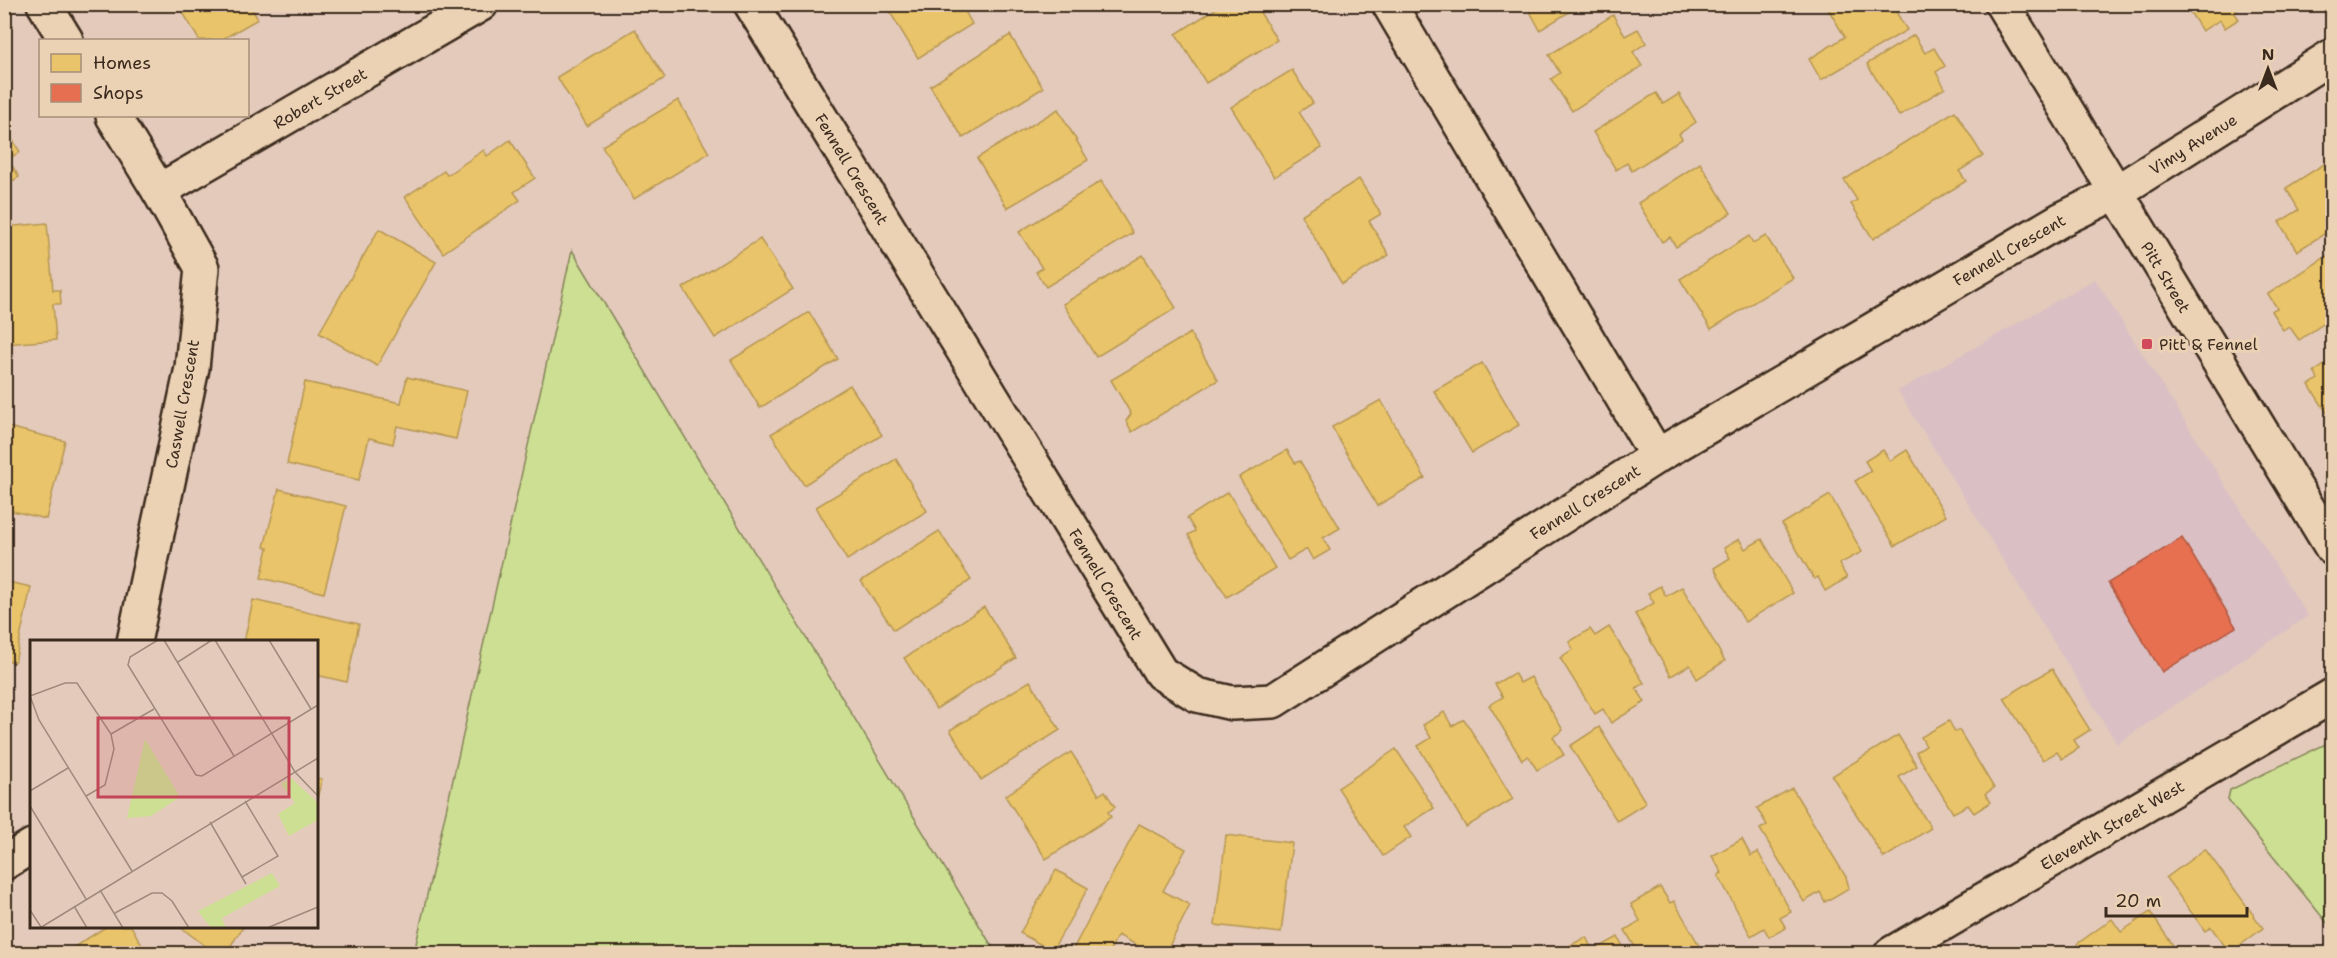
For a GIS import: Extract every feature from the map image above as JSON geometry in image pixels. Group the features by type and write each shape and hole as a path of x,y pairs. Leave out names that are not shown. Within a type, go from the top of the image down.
{"street":[{"path":"44,4 65,39"},
{"name":"Robert Street","path":"159,191 480,4"},
{"name":"Fennell Crescent","path":"751,4 1161,673 1197,695 1232,703 1273,701 1657,456 2062,219 2115,193"},
{"name":"Fennell Crescent","path":"1389,4 1657,456"},
{"name":"Pitt Street","path":"2002,4 2332,548"},
{"name":"Vimy Avenue","path":"2115,193 2332,56"},
{"name":"Caswell Crescent","path":"114,117 202,268 192,368 135,640"},
{"name":"Eleventh Street West","path":"1891,954 2332,696"},
{"path":"4,863 30,847"}],"shaded area":[{"path":"2095,279 2308,616 2117,744 1898,391"}],"green space":[{"path":"572,250 996,953 414,953"},
{"path":"2332,741 2332,929 2228,799 2230,790"}],"building: Homes":[{"path":"178,4 249,4 258,19 223,39 198,39"},
{"path":"885,4 961,4 972,24 918,58"},
{"path":"1223,4 1255,4 1277,40 1206,83 1176,34"},
{"path":"1517,4 1582,4 1540,30 1527,6 1520,10"},
{"path":"1825,4 1908,4 1896,12 1907,30 1821,80 1809,59 1845,37"},
{"path":"2185,4 2246,4 2234,12 2239,19 2225,28 2220,20 2202,31"},
{"path":"1613,15 1625,36 1638,29 1646,43 1633,52 1642,66 1572,111 1551,79 1560,73 1549,55"},
{"path":"635,29 665,78 587,126 557,77"},
{"path":"1010,35 1043,88 963,138 930,86"},
{"path":"1914,35 1925,53 1934,48 1945,66 1936,72 1945,88 1899,116 1867,64"},
{"path":"1292,70 1313,103 1299,112 1322,148 1274,177 1231,107"},
{"path":"1656,93 1663,104 1679,94 1696,122 1679,134 1682,139 1632,171 1627,163 1616,170 1593,132"},
{"path":"678,100 709,153 634,199 602,146"},
{"path":"1058,109 1088,160 1007,208 977,158"},
{"path":"1955,111 1983,156 1959,171 1966,181 1873,239 1851,204 1857,200 1844,180"},
{"path":"5,127 20,152 8,159 19,177 4,186"},
{"path":"510,140 535,178 514,192 520,200 443,253 405,197 444,171 447,175 484,150 487,156"},
{"path":"2332,159 2332,229 2297,251 2279,222 2299,210 2286,188"},
{"path":"1700,163 1731,213 1676,247 1670,237 1662,242 1638,203"},
{"path":"1359,179 1381,214 1369,221 1389,255 1342,284 1301,215"},
{"path":"1101,181 1133,233 1046,287 1036,272 1042,268 1019,232"},
{"path":"47,223 53,290 60,290 61,304 53,304 56,340 4,344 4,227"},
{"path":"379,229 436,262 377,366 319,333"},
{"path":"1749,236 1753,243 1766,236 1793,278 1711,329 1680,279"},
{"path":"760,239 793,289 715,338 683,288"},
{"path":"2330,254 2332,257 2332,318 2299,340 2289,326 2283,330 2271,311 2277,308 2268,294"},
{"path":"1143,255 1176,308 1096,357 1063,304"},
{"path":"809,312 838,359 760,408 731,360"},
{"path":"1190,333 1218,380 1132,432 1126,421 1131,414 1111,380"},
{"path":"2332,360 2332,410 2327,413 2309,385 2318,379 2314,372"},
{"path":"1482,363 1519,425 1472,453 1434,391"},
{"path":"407,377 467,391 456,439 397,426 393,444 369,438 359,480 287,464 305,382 401,403"},
{"path":"850,385 882,435 804,485 771,434"},
{"path":"1381,400 1425,478 1377,506 1332,427"},
{"path":"8,427 65,441 46,519 4,509 4,435"},
{"path":"1287,450 1295,463 1300,461 1340,528 1323,538 1330,550 1313,560 1307,549 1288,560 1239,477"},
{"path":"1883,450 1890,461 1907,450 1946,516 1895,546 1855,481 1871,471 1865,461"},
{"path":"896,459 927,511 847,560 816,507"},
{"path":"279,489 346,506 324,593 261,578 268,548 264,547"},
{"path":"1228,492 1275,568 1227,597 1188,535 1195,531 1187,518"},
{"path":"1830,495 1862,552 1839,564 1847,578 1825,591 1818,577 1814,579 1782,524"},
{"path":"939,531 971,580 894,630 861,581"},
{"path":"1739,539 1745,549 1762,539 1793,593 1745,622 1714,568 1730,558 1724,548"},
{"path":"4,581 31,587 15,662 4,660"},
{"path":"1660,586 1666,596 1682,587 1725,661 1697,679 1690,665 1671,676 1635,614 1654,603 1648,593"},
{"path":"253,600 359,624 347,682 318,675 318,640 244,640"},
{"path":"984,607 1016,658 936,709 904,658"},
{"path":"1609,627 1644,683 1636,688 1645,702 1611,723 1603,709 1595,714 1560,658 1573,649 1569,642 1590,629 1595,636"},
{"path":"2052,669 2090,730 2074,740 2079,748 2062,759 2057,752 2043,760 2004,698"},
{"path":"1514,673 1520,683 1531,677 1563,730 1553,737 1564,755 1537,770 1528,756 1522,760 1489,705 1503,697 1495,684"},
{"path":"1030,681 1060,730 981,780 950,730"},
{"path":"1444,712 1452,726 1464,719 1513,799 1466,827 1418,746 1431,738 1423,725"},
{"path":"1949,721 1955,732 1959,730 1994,788 1985,794 1991,802 1974,813 1968,805 1953,813 1916,752 1926,746 1921,737"},
{"path":"1599,727 1646,803 1617,821 1570,746"},
{"path":"1898,735 1917,766 1899,777 1931,828 1884,858 1832,776"},
{"path":"1396,749 1434,808 1404,827 1411,837 1383,856 1338,788"},
{"path":"1071,752 1099,795 1105,791 1115,807 1108,812 1111,817 1046,859 1005,796"},
{"path":"318,778 322,779 318,794"},
{"path":"1792,788 1846,877 1849,888 1825,902 1820,892 1804,902 1760,829 1767,825 1757,808"},
{"path":"1139,824 1186,849 1163,891 1190,905 1165,954 1153,954 1118,935 1108,954 1076,954 1072,951"},
{"path":"1226,835 1292,843 1281,933 1215,925"},
{"path":"1742,839 1751,856 1758,852 1791,912 1780,918 1786,928 1769,937 1764,928 1751,936 1718,875 1722,873 1712,856"},
{"path":"2205,849 2263,928 2230,953 2211,927 2205,931 2166,878"},
{"path":"1056,870 1088,888 1052,951 1020,933"},
{"path":"1660,887 1670,903 1674,901 1704,954 1639,954 1625,930 1640,921 1631,904"},
{"path":"2150,912 2179,954 2084,954 2077,944 2112,919 2121,932"},
{"path":"104,928 132,928 147,954 63,954"},
{"path":"182,928 243,928 225,954 216,954"},
{"path":"1586,937 1593,951 1618,937 1627,954 1571,954 1567,947"}],"building: Shops":[{"path":"2182,538 2236,627 2162,672 2108,583"}],"place":[{"name":"Pitt & Fennel","path":"2147,344"}]}
